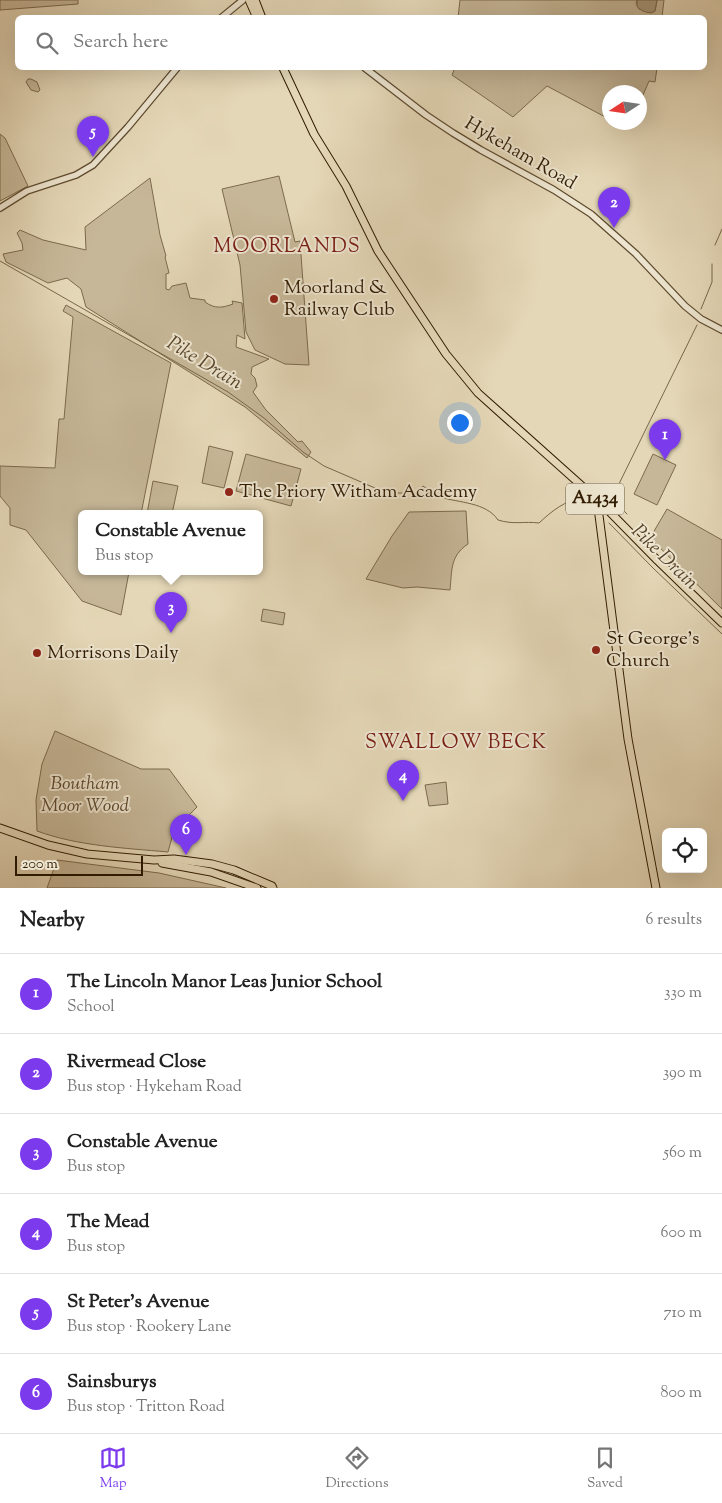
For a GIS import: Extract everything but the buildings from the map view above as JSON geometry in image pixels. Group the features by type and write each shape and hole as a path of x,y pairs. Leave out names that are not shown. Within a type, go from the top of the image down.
{"main road":[{"path":"249,1 256,15"},
{"path":"249,1 260,15"},
{"name":"A1434","path":"284,70 306,118 350,194 383,260 446,354 478,393 597,500 722,623"},
{"path":"597,500 628,740 656,888"},
{"path":"600,524 606,517 616,518"},
{"path":"0,828 28,840 71,851 108,856 154,860 174,859 212,864 258,879 273,888"},
{"path":"154,860 221,875 255,887"},
{"path":"234,870 239,876 249,880 255,887"}],"street":[{"path":"224,15 230,10 249,1"},
{"path":"0,208 27,192 76,175 93,164 128,127 175,70"},
{"name":"Hykeham Road","path":"368,70 426,115 453,133 554,190 591,214 636,254 685,306 701,319 722,330"}],"green space":[{"path":"0,0 78,0 78,4 0,10"},
{"path":"460,0 637,0 636,3 639,9 651,13 655,11 657,0 664,0 662,15 458,15"},
{"path":"454,70 657,70 655,82 649,81 647,86 602,85 602,115 547,86 513,117 452,75"},
{"path":"28,79 37,82 40,90 38,92 31,90 26,82"},
{"path":"0,134 5,138 28,186 0,201"},
{"name":"Moorland & Railway Club","path":"279,176 295,242 300,241 309,365 285,364 255,350 246,332 240,265 222,189"},
{"path":"150,178 169,273 166,274 166,289 169,290 172,286 186,283 190,298 205,300 205,302 212,306 219,307 233,304 232,301 242,303 245,339 237,335 236,347 269,359 252,367 251,374 255,378 257,386 253,392 266,410 298,442 302,441 311,452 307,458 245,407 86,307 81,289 67,278 48,283 6,262 3,254 23,250 17,233 20,230 43,240 86,250 85,227"},
{"path":"66,305 171,363 142,510 78,510 78,575 128,575 121,615 82,601 26,530 10,525 10,508 0,496 0,466 55,468 59,419 64,419 73,317 63,311"},
{"path":"659,422 673,429 669,436 656,429"},
{"path":"209,446 233,452 224,488 202,483"},
{"path":"246,454 301,469 291,506 236,491"},
{"path":"653,454 676,465 657,505 634,494"},
{"path":"153,481 178,486 173,510 148,510"},
{"path":"667,509 722,540 722,609 650,538"},
{"path":"466,511 468,544 458,553 453,564 450,590 417,587 403,588 366,579 409,512"},
{"path":"263,609 285,613 283,625 261,621"},
{"name":"Boutham Moor Wood","path":"55,731 141,769 169,769 197,807 174,830 168,852 85,843 37,831 36,800 42,764"},
{"path":"446,782 448,804 429,806 425,785"},
{"path":"57,860 159,873 226,888 47,888"}],"shaded area":[{"path":"637,0 657,0 655,11 645,12 640,9 637,6"}],"waterway":[{"path":"715,245 722,229"},
{"name":"Pike Drain","path":"0,261 228,392 264,418 303,452 324,466 382,491 391,492"},
{"path":"701,309 712,282 712,264"},
{"path":"627,514 616,501 616,490 697,325"},
{"name":"Pike Drain","path":"396,493 417,493 423,486 440,497 479,506 493,514 498,520 514,523 539,523 554,510 576,499 583,498"},
{"name":"Pike Drain","path":"609,523 722,634"}],"place":[{"name":"St Peter's Avenue","path":"93,157"},
{"name":"Rivermead Close","path":"614,228"},
{"name":"Moorland & Railway Club","path":"274,299"},
{"name":"The Lincoln Manor Leas Junior School","path":"665,460"},
{"name":"The Priory Witham Academy","path":"229,492"},
{"name":"Constable Avenue","path":"171,633"},
{"name":"St George's Church","path":"596,650"},
{"name":"Morrisons Daily","path":"37,653"},
{"name":"The Mead","path":"403,801"},
{"name":"Sainsburys","path":"186,855"}],"district":[{"name":"MOORLANDS","path":"287,247"},
{"name":"SWALLOW BECK","path":"456,743"}]}
